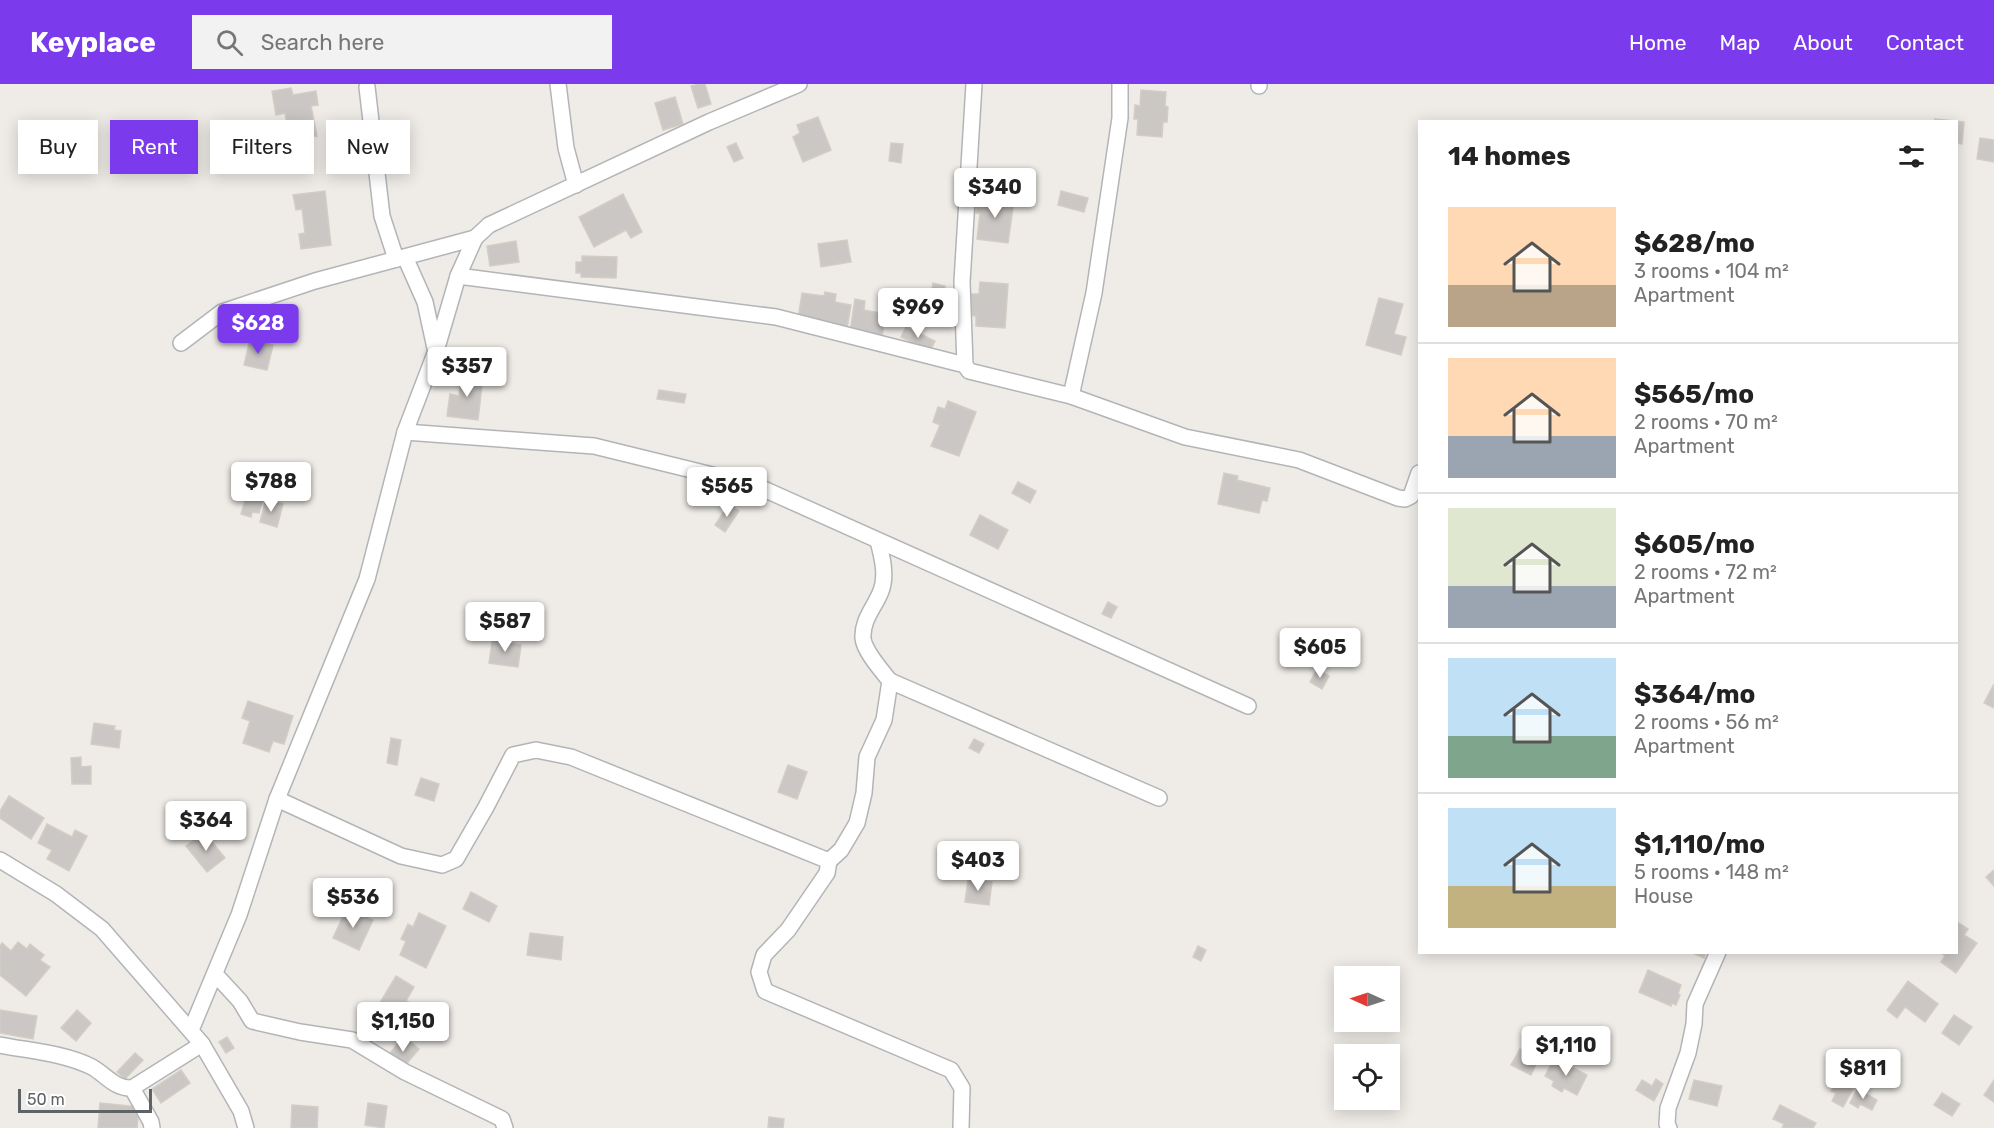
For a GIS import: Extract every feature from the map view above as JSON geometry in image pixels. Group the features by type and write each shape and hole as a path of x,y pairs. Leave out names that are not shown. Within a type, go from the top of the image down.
{"street":[{"path":"558,84 566,148 576,185"},
{"path":"191,1030 239,915 276,799 367,579 405,432 436,351 458,276 475,238 489,225 709,122 799,84"},
{"path":"974,84 962,282 965,365 969,371 1071,396 1185,437 1299,460 1398,498 1411,496 1418,477"},
{"path":"1071,396 1094,293 1120,118 1120,84"},
{"path":"367,87 382,216 400,258 425,302 436,351"},
{"path":"181,343 222,312 315,281 475,238"},
{"path":"458,276 776,317 965,365"},
{"path":"405,432 594,446 757,486 1248,706"},
{"path":"878,541 883,559 882,589 866,618 863,640 875,662 890,681 1159,798"},
{"path":"890,681 884,720 867,757 864,793 857,823 841,850 829,861 827,873 788,930 764,955 759,972 765,991 951,1070 962,1088 961,1128"},
{"path":"276,799 401,856 442,865 456,859 513,755 536,750 571,757 829,861"},
{"path":"0,860 56,894 102,929 202,1044 241,1112 246,1128"},
{"path":"1669,1128 1668,1108 1688,1053 1694,1024 1695,1004 1717,954"},
{"path":"215,974 240,1001 252,1021 300,1032 352,1040 405,1072 502,1119 505,1128"},
{"path":"0,1045 69,1058 93,1068 123,1089 132,1088 202,1044"},
{"path":"132,1088 152,1128"}],"building":[{"path":"705,84 711,104 698,108 691,86"},
{"path":"291,88 293,95 316,91 318,105 311,106 314,120 286,120 285,113 276,115 272,91"},
{"path":"1141,90 1166,92 1167,122 1163,122 1162,137 1137,135 1138,119 1134,119 1135,105 1140,106"},
{"path":"675,97 683,124 663,130 655,103"},
{"path":"818,117 831,150 803,162 793,137 800,133 797,125"},
{"path":"314,121 317,136 314,136"},
{"path":"1958,121 1964,122 1962,144 1958,143"},
{"path":"1980,138 1994,140 1994,162 1977,159"},
{"path":"736,143 743,158 734,162 727,147"},
{"path":"891,143 903,144 901,163 889,161"},
{"path":"325,191 331,245 301,249 299,234 305,233 302,209 296,210 293,195"},
{"path":"1061,191 1088,198 1084,212 1058,205"},
{"path":"623,194 642,232 631,238 626,230 594,247 579,217"},
{"path":"978,197 1014,201 1008,243 977,239 980,213 976,213"},
{"path":"847,240 851,262 821,267 818,244"},
{"path":"516,241 519,262 490,266 487,246"},
{"path":"582,256 617,257 616,278 581,277 581,273 576,273 576,262 582,262"},
{"path":"980,282 1008,284 1005,328 976,326 976,316 968,315 969,294 979,294"},
{"path":"933,283 945,286 938,319 926,317"},
{"path":"825,292 836,294 835,302 851,305 847,328 798,319 802,293 824,296"},
{"path":"1379,298 1403,304 1394,334 1406,337 1401,355 1366,345"},
{"path":"855,299 865,301 864,310 886,314 882,336 850,332"},
{"path":"906,327 935,341 930,351 901,337"},
{"path":"250,339 273,345 267,370 244,365"},
{"path":"464,348 483,349 482,366 463,364"},
{"path":"462,373 483,376 478,420 447,416 450,394 459,396"},
{"path":"659,390 686,394 684,403 657,399"},
{"path":"948,401 976,412 959,456 931,446 940,425 933,422 938,407 945,409"},
{"path":"1224,473 1238,476 1237,480 1270,488 1267,501 1262,500 1259,513 1218,504"},
{"path":"1018,482 1036,491 1030,503 1012,493"},
{"path":"247,494 263,499 259,513 252,512 251,517 241,514"},
{"path":"266,499 283,504 277,527 260,522"},
{"path":"729,504 739,511 725,532 715,525"},
{"path":"980,515 1008,530 998,549 970,535"},
{"path":"1108,602 1117,607 1111,618 1102,614"},
{"path":"493,636 506,638 505,642 521,645 518,667 489,663"},
{"path":"1317,669 1329,676 1322,689 1310,682"},
{"path":"1994,684 1994,708 1984,703"},
{"path":"248,701 293,716 284,744 273,741 269,752 243,743 250,721 242,718"},
{"path":"94,723 115,726 114,730 121,731 119,748 91,744"},
{"path":"391,738 401,740 397,765 387,763"},
{"path":"974,739 984,744 979,753 969,748"},
{"path":"81,757 81,767 91,766 91,784 72,784 71,758"},
{"path":"788,765 807,772 797,799 778,792"},
{"path":"421,778 439,784 434,801 415,795"},
{"path":"9,796 44,818 31,839 0,818 0,811"},
{"path":"47,824 72,837 75,830 87,836 69,871 47,859 52,850 38,843"},
{"path":"204,832 225,858 207,872 186,846"},
{"path":"1994,870 1994,886 1986,877"},
{"path":"968,879 992,882 989,905 965,902"},
{"path":"471,892 497,906 489,922 463,909"},
{"path":"347,908 373,920 359,950 333,938"},
{"path":"419,913 446,926 426,968 400,955 406,941 401,939 408,924 413,927"},
{"path":"1958,923 1968,929 1964,935 1977,943 1956,973 1941,962 1945,956 1942,954 1958,954"},
{"path":"530,933 563,937 561,960 527,955"},
{"path":"18,942 27,949 30,944 44,955 40,960 50,967 26,996 0,975 0,946 2,943 11,951"},
{"path":"1198,946 1206,950 1201,961 1193,957"},
{"path":"1648,970 1681,985 1676,1005 1672,1003 1671,1006 1639,992"},
{"path":"396,976 414,987 406,1001 411,1003 400,1022 395,1018 387,1032 369,1021"},
{"path":"1908,981 1938,1004 1925,1022 1905,1007 1897,1018 1887,1010"},
{"path":"0,1010 37,1016 33,1039 0,1033"},
{"path":"77,1010 91,1023 76,1041 61,1028"},
{"path":"1954,1015 1972,1027 1959,1045 1942,1033"},
{"path":"404,1036 419,1049 402,1069 387,1057"},
{"path":"227,1037 234,1048 226,1053 219,1042"},
{"path":"1520,1049 1539,1058 1531,1075 1511,1065"},
{"path":"135,1053 143,1060 125,1079 117,1072"},
{"path":"1554,1058 1587,1075 1577,1095 1564,1088 1562,1092 1552,1086 1554,1081 1545,1076"},
{"path":"181,1070 190,1083 161,1103 152,1089"},
{"path":"1656,1079 1663,1084 1654,1101 1636,1090 1642,1080 1652,1086"},
{"path":"1694,1080 1722,1086 1717,1106 1689,1099"},
{"path":"1837,1080 1853,1089 1843,1107 1832,1101 1836,1093 1831,1091"},
{"path":"1994,1080 1994,1102 1984,1095"},
{"path":"1857,1089 1877,1100 1872,1110 1860,1104 1858,1108 1850,1103"},
{"path":"1942,1093 1960,1104 1952,1116 1934,1105"},
{"path":"100,1103 139,1107 137,1128 98,1128"},
{"path":"368,1103 387,1106 384,1128 365,1125"},
{"path":"292,1105 318,1107 317,1128 291,1128"},
{"path":"1780,1105 1816,1123 1813,1128 1782,1128 1784,1124 1773,1119"},
{"path":"769,1117 784,1119 783,1128 768,1128"}]}
